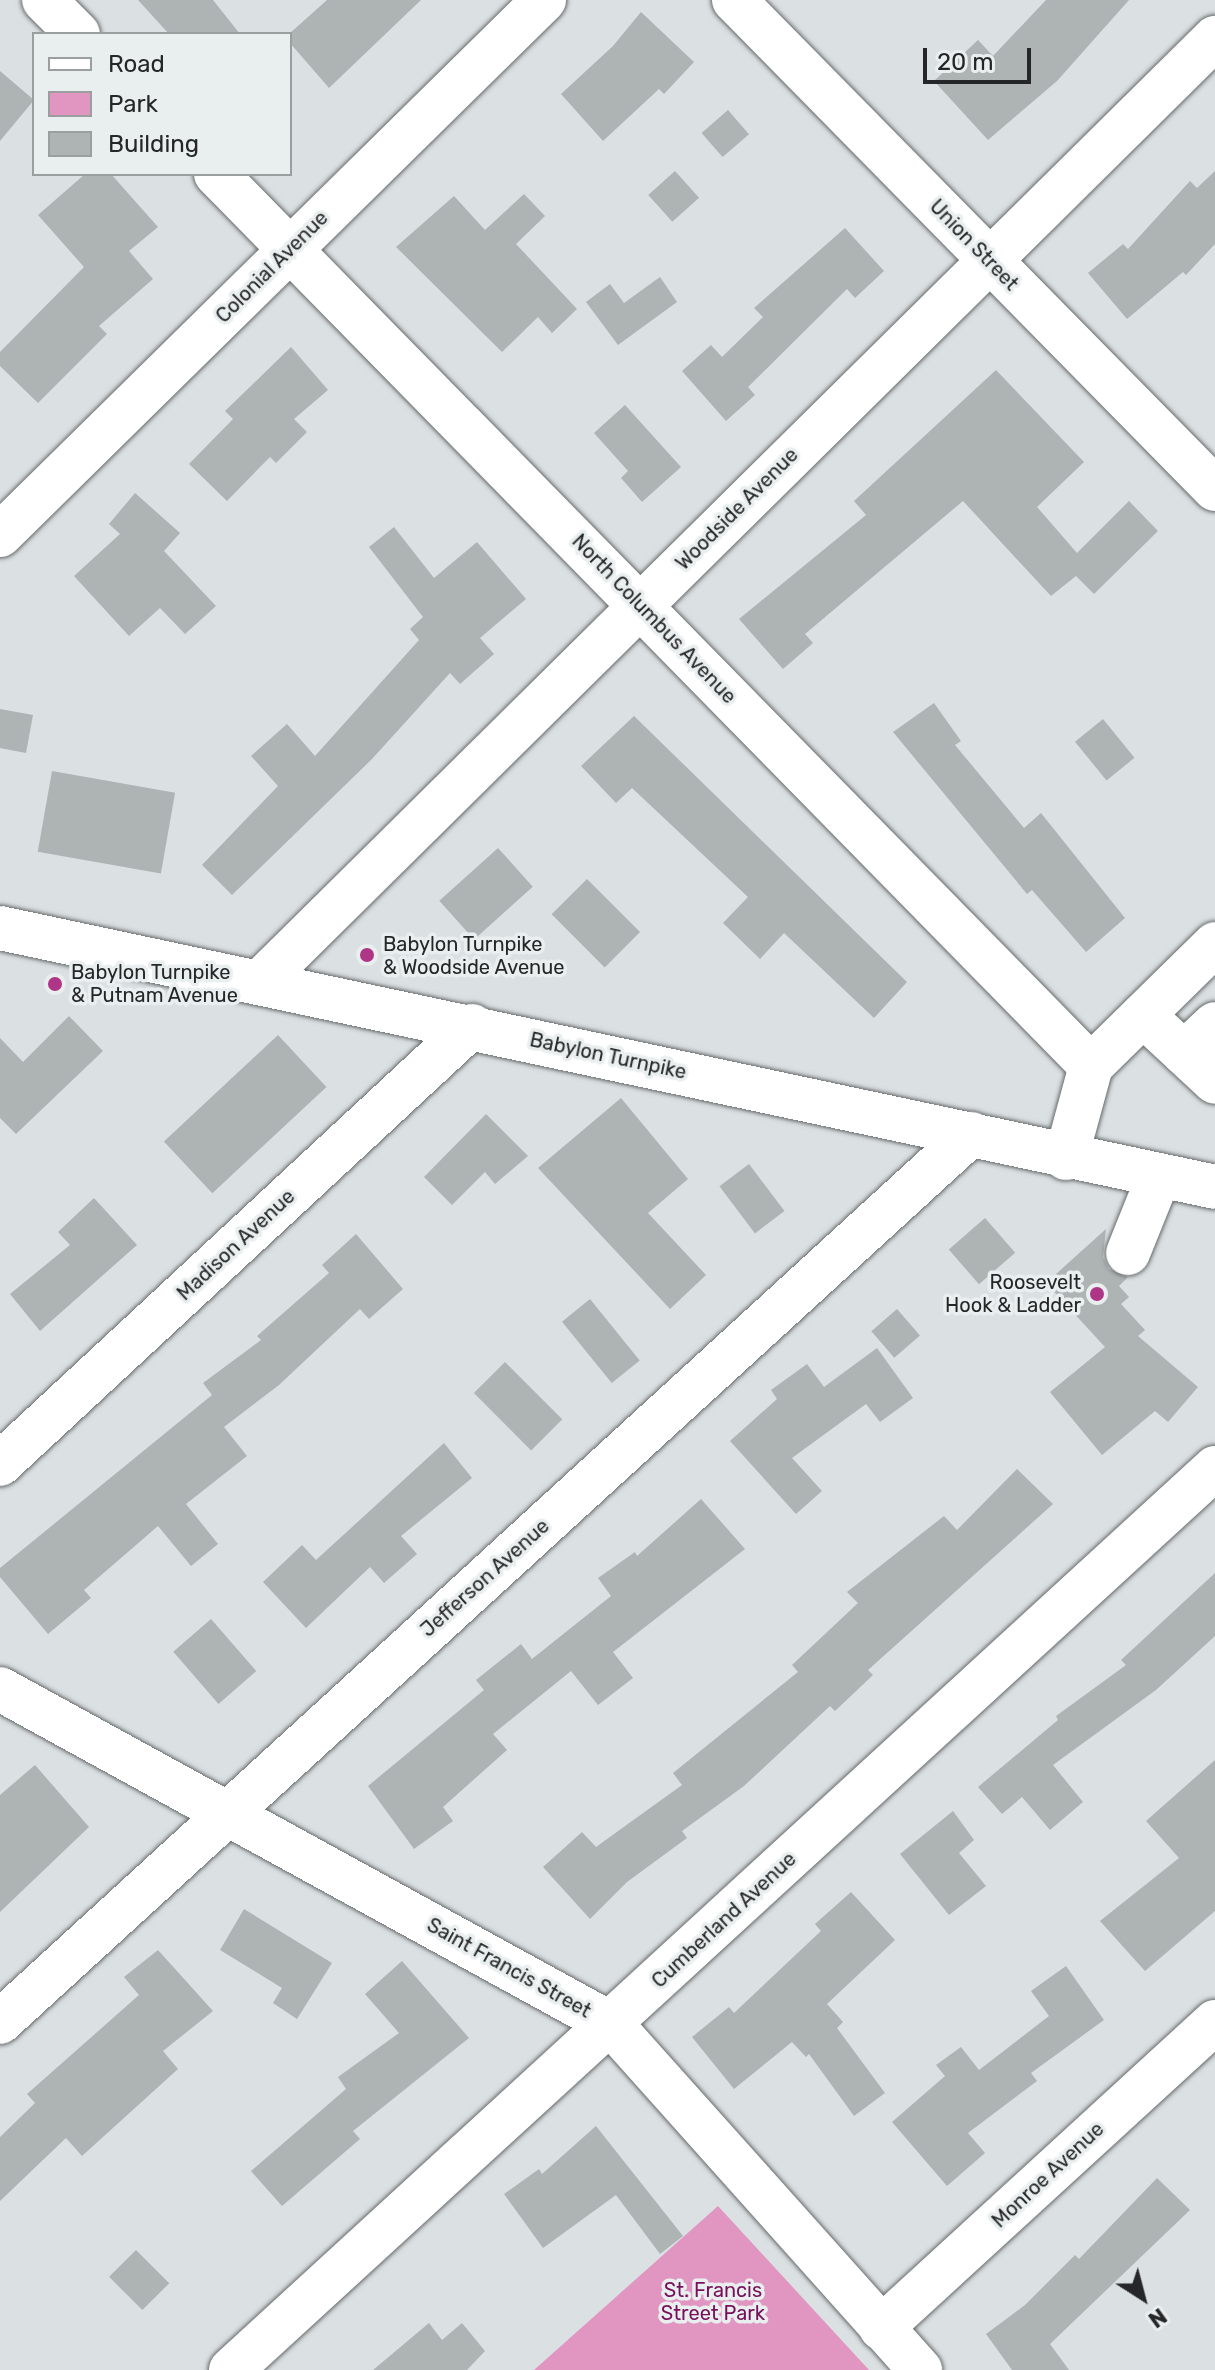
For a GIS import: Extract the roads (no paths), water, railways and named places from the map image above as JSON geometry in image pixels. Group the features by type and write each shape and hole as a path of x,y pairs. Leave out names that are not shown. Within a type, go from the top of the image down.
{"street":[{"path":"44,0 76,32"},
{"name":"Colonial Avenue","path":"0,535 544,0"},
{"name":"Union Street","path":"734,0 1215,489"},
{"name":"Woodside Avenue","path":"260,982 1215,38"},
{"name":"North Columbus Avenue","path":"218,176 1091,1066"},
{"name":"Babylon Turnpike","path":"0,928 472,1026 971,1134 1066,1158 1215,1187"},
{"path":"1066,1158 1091,1066 1215,944"},
{"path":"1143,1015 1205,1053"},
{"name":"Madison Avenue","path":"0,1464 472,1026"},
{"name":"Jefferson Avenue","path":"0,2022 971,1134"},
{"path":"1128,1253 1159,1176"},
{"name":"Cumberland Avenue","path":"231,2370 1215,1468"},
{"name":"Saint Francis Street","path":"0,1689 611,2024 920,2370"},
{"name":"Monroe Avenue","path":"881,2328 1215,2022"}],"place":[{"name":"Babylon Turnpike & Woodside Avenue","path":"367,955"},
{"name":"Babylon Turnpike & Putnam Avenue","path":"55,984"},
{"name":"Roosevelt Hook & Ladder","path":"1097,1294"}],"park label":[{"name":"St. Francis Street Park","path":"713,2302"}]}
